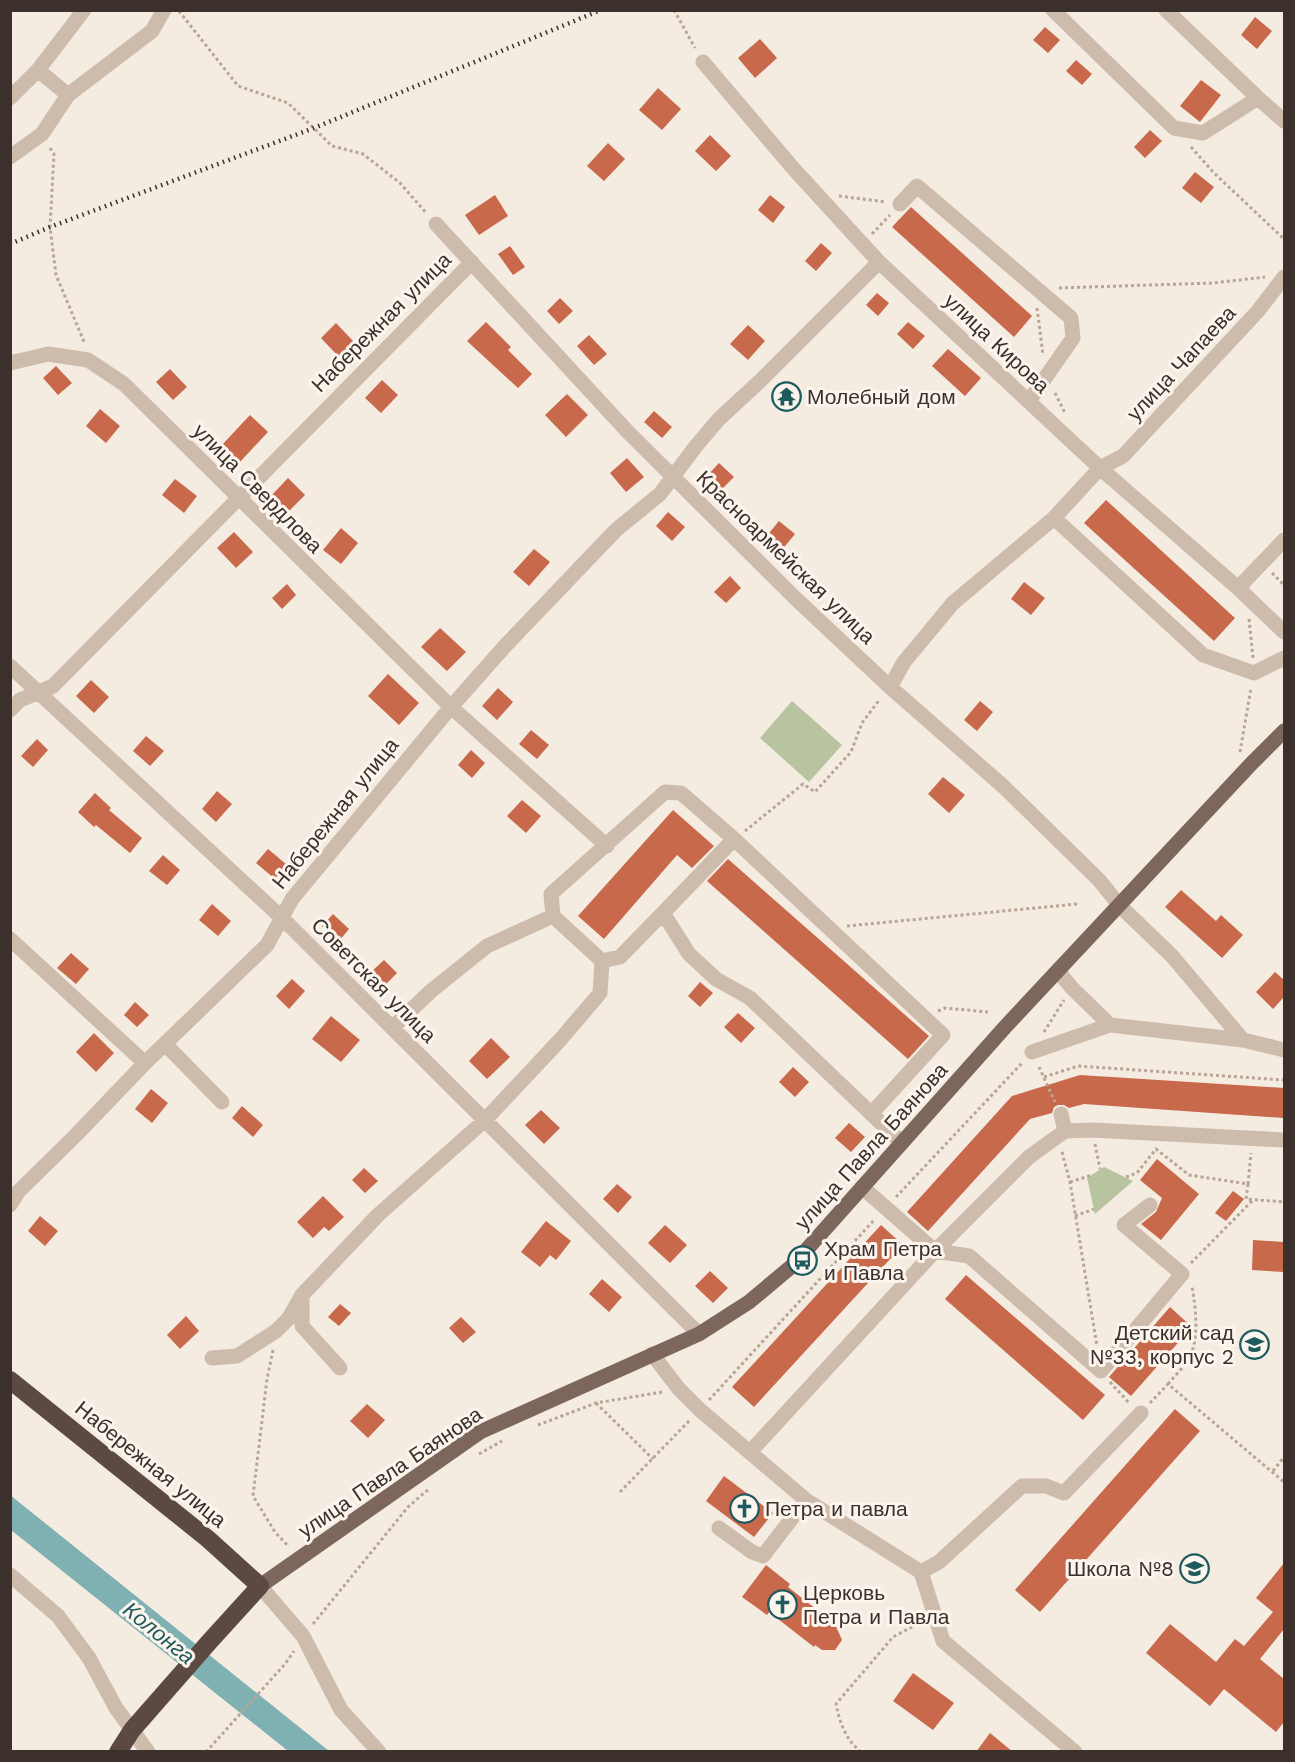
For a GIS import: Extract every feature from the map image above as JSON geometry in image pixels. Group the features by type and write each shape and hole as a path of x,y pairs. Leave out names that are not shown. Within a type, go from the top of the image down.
{"highway":[{"name":"Набережная улица","path":"10,1380 208,1539 260,1586"},
{"path":"118,1752 132,1730 260,1586"}],"main road":[{"name":"улица Павла Баянова","path":"260,1586 480,1432 699,1334 749,1302 792,1266 1059,971 1284,731"}],"street":[{"path":"10,98 38,70 84,10"},
{"path":"10,157 42,134 68,94 152,31 164,10"},
{"path":"1053,10 1174,128 1203,133 1258,98"},
{"path":"1166,10 1284,121"},
{"name":"улица Кирова","path":"703,62 816,194 879,262 1100,468 1238,588 1284,632"},
{"path":"38,70 68,94"},
{"path":"900,204 916,186 1071,318 1073,338 1029,401"},
{"name":"Красноармейская улица","path":"436,224 627,431 794,597 890,687 1004,787 1099,880 1120,906 1172,956 1243,1040"},
{"name":"Набережная улица","path":"10,710 20,700 53,686 472,262"},
{"name":"Набережная улица","path":"10,1205 19,1191 145,1063 267,945 292,899 451,707 505,646 616,530 660,494 719,419 879,262"},
{"name":"улица Чапаева","path":"890,687 904,662 953,603 1054,518 1100,468 1123,456 1257,311 1279,276"},
{"name":"улица Свердлова","path":"10,363 48,354 88,360 124,384 451,707 607,846"},
{"path":"1054,518 1203,655 1254,673 1284,658"},
{"path":"1238,588 1284,540"},
{"name":"Советская улица","path":"10,666 282,918 699,1334"},
{"path":"602,961 553,916 551,894 665,792 681,793 734,839 943,1035 871,1114"},
{"path":"602,961 620,957 734,839"},
{"path":"663,913 689,954 716,979 750,998 902,1143"},
{"path":"392,1028 431,991 487,946 553,916"},
{"path":"10,939 145,1063"},
{"path":"212,1358 237,1356 276,1331 289,1318 302,1295 378,1215 484,1121 560,1040 600,993 602,961"},
{"path":"1059,971 1072,988 1110,1025"},
{"path":"1032,1052 1110,1025 1243,1040 1284,1050"},
{"path":"165,1044 222,1102"},
{"path":"1061,1114 1065,1131"},
{"path":"750,1452 935,1251 1029,1157 1065,1131 1092,1130 1284,1140"},
{"path":"862,1187 935,1251 969,1256 1101,1371 1185,1271 1124,1225 1150,1205"},
{"path":"302,1295 302,1326 340,1368"},
{"path":"652,1354 679,1389 700,1410 806,1500 921,1572 943,1641 1075,1752"},
{"path":"921,1572 939,1562 1022,1486 1046,1486 1064,1493 1141,1413"},
{"path":"719,1528 752,1552 763,1556 806,1500"},
{"path":"10,1575 58,1616 89,1658 116,1708 148,1752"},
{"path":"260,1586 303,1636 341,1710 380,1752"}],"path":[{"path":"178,10 238,86 288,104 332,146 363,154 400,183 436,224"},
{"path":"674,10 703,62"},
{"path":"1174,128 1214,173 1284,239"},
{"path":"42,134 54,154 50,227 56,275 84,338 88,360"},
{"path":"816,194 900,204"},
{"path":"862,244 900,204"},
{"path":"1036,289 1213,283 1279,276"},
{"path":"734,839 803,784 815,792 851,752 862,723 890,687"},
{"path":"828,927 1077,904"},
{"path":"926,1018 945,1008 988,1012"},
{"path":"1061,1114 1044,1077 1078,1066 1284,1080"},
{"path":"1092,1130 1100,1169"},
{"path":"1252,1139 1246,1199 1284,1202"},
{"path":"1126,1177 1137,1173 1156,1149 1189,1175 1248,1184"},
{"path":"1070,1182 1092,1175"},
{"path":"1168,1384 1188,1360 1194,1341 1196,1309 1185,1271 1253,1200"},
{"path":"1075,1216 1094,1209"},
{"path":"276,1331 267,1379 254,1496 275,1532 300,1559"},
{"path":"533,1427 596,1403 679,1389"},
{"path":"596,1403 653,1459"},
{"path":"620,1492 700,1410"},
{"path":"472,1457 511,1436"},
{"path":"1273,1471 1284,1457"},
{"path":"206,1752 285,1664 303,1636 408,1507 435,1484"},
{"path":"861,1752 853,1746 840,1724 836,1704 893,1637 935,1615"}],"green space":[{"path":"792,701 842,745 809,782 760,738"},
{"path":"1104,1167 1133,1181 1095,1214 1087,1178"}],"water":[{"name":"Колонга","path":"10,1495 329,1751 288,1751 11,1530"}],"building":[{"path":"1255,17 1272,31 1257,49 1241,35"},
{"path":"1045,27 1060,40 1048,53 1033,40"},
{"path":"760,39 777,58 755,78 738,58"},
{"path":"1076,60 1092,74 1082,85 1066,71"},
{"path":"1201,80 1221,95 1200,122 1180,106"},
{"path":"658,88 681,109 662,130 639,110"},
{"path":"1150,130 1162,141 1145,158 1134,147"},
{"path":"710,135 731,156 716,171 695,151"},
{"path":"608,143 625,159 604,181 587,166"},
{"path":"1195,172 1214,187 1201,203 1182,188"},
{"path":"495,195 508,216 479,235 465,215"},
{"path":"770,195 785,207 773,223 758,210"},
{"path":"911,207 1032,316 1014,337 892,227"},
{"path":"821,243 832,253 816,271 805,261"},
{"path":"510,246 525,267 513,275 498,254"},
{"path":"877,293 889,303 878,316 866,305"},
{"path":"560,298 573,311 559,324 547,311"},
{"path":"486,322 511,347 508,350 532,374 518,388 467,341"},
{"path":"908,322 925,336 913,349 897,334"},
{"path":"336,323 354,342 339,357 321,338"},
{"path":"748,325 765,341 748,360 730,344"},
{"path":"589,335 607,354 594,365 577,346"},
{"path":"948,349 981,378 965,396 932,366"},
{"path":"56,366 72,383 58,395 43,378"},
{"path":"170,369 187,387 173,400 156,382"},
{"path":"382,380 398,395 381,413 365,398"},
{"name":"Молебный дом","path":"786,381 801,395 786,411 771,396"},
{"path":"567,394 588,415 566,437 545,415"},
{"path":"100,409 120,426 106,443 86,426"},
{"path":"654,411 672,427 662,438 644,422"},
{"path":"250,415 268,432 239,463 221,446"},
{"path":"627,458 644,477 626,492 610,473"},
{"path":"719,463 734,477 718,493 704,479"},
{"path":"288,478 305,495 287,513 270,497"},
{"path":"175,479 197,496 184,513 162,495"},
{"path":"1106,500 1235,618 1214,641 1084,523"},
{"path":"668,512 685,527 672,541 656,526"},
{"path":"779,521 795,534 781,551 765,538"},
{"path":"341,528 358,543 341,564 323,550"},
{"path":"234,532 253,552 236,568 217,548"},
{"path":"534,549 550,562 529,586 513,572"},
{"path":"730,576 741,588 726,603 714,592"},
{"path":"1024,582 1045,598 1031,615 1011,599"},
{"path":"287,584 296,595 282,609 272,598"},
{"path":"440,628 466,652 447,671 421,647"},
{"path":"388,674 419,703 399,725 368,696"},
{"path":"91,680 109,697 94,713 76,696"},
{"path":"498,688 513,702 497,720 482,706"},
{"path":"980,701 993,712 977,731 964,720"},
{"path":"531,730 549,745 537,759 519,744"},
{"path":"146,736 164,751 150,766 133,751"},
{"path":"37,739 48,750 33,767 21,756"},
{"path":"471,750 485,763 472,778 458,765"},
{"path":"943,777 965,795 949,813 928,794"},
{"path":"217,791 232,804 216,822 202,809"},
{"path":"95,793 111,808 109,810 142,838 130,853 96,825 94,827 78,812"},
{"path":"522,800 541,816 526,833 507,816"},
{"path":"673,810 714,846 692,868 677,855 604,939 578,916"},
{"path":"268,849 287,865 275,879 256,863"},
{"path":"163,855 180,870 167,885 149,871"},
{"path":"728,859 929,1036 908,1059 707,881"},
{"path":"1181,890 1216,921 1221,915 1243,935 1222,958 1165,907"},
{"path":"212,904 231,921 218,936 199,920"},
{"path":"333,914 349,929 339,941 322,926"},
{"path":"71,953 89,969 76,984 57,968"},
{"path":"384,960 397,973 385,985 371,972"},
{"path":"1275,972 1284,980 1284,997 1273,1009 1256,992"},
{"path":"292,979 305,991 289,1009 276,996"},
{"path":"700,982 713,993 700,1007 688,996"},
{"path":"135,1002 149,1015 137,1027 124,1015"},
{"path":"738,1013 755,1028 741,1043 724,1027"},
{"path":"331,1016 360,1040 341,1062 312,1039"},
{"path":"94,1033 114,1053 96,1072 76,1052"},
{"path":"491,1038 510,1057 487,1079 469,1061"},
{"path":"793,1067 809,1082 795,1097 779,1082"},
{"path":"1080,1075 1284,1088 1284,1118 1084,1104 1069,1108 1058,1105 1054,1107 1052,1113 1030,1119 928,1231 907,1212 1012,1096"},
{"path":"151,1089 168,1103 152,1123 135,1109"},
{"path":"242,1106 263,1125 253,1137 232,1118"},
{"path":"541,1110 560,1128 544,1144 525,1125"},
{"path":"849,1123 865,1137 851,1152 835,1138"},
{"path":"1157,1159 1199,1194 1161,1240 1141,1224 1156,1212 1162,1198 1140,1180"},
{"path":"364,1168 378,1181 365,1193 352,1180"},
{"path":"617,1184 632,1197 618,1213 603,1199"},
{"path":"1233,1191 1244,1199 1226,1221 1215,1213"},
{"path":"323,1196 344,1217 329,1231 324,1227 313,1238 297,1222"},
{"path":"40,1216 58,1231 45,1246 28,1231"},
{"path":"546,1221 571,1241 556,1260 550,1255 540,1267 521,1252"},
{"path":"665,1225 687,1245 670,1263 648,1243"},
{"path":"881,1225 903,1245 754,1407 732,1387"},
{"path":"1253,1240 1284,1242 1284,1272 1252,1270"},
{"path":"710,1271 728,1288 713,1303 695,1286"},
{"path":"966,1275 1105,1395 1083,1420 945,1299"},
{"path":"602,1279 622,1297 609,1312 589,1294"},
{"path":"340,1304 351,1313 339,1326 328,1317"},
{"path":"1170,1307 1192,1327 1131,1396 1109,1377"},
{"path":"186,1316 199,1331 180,1349 167,1335"},
{"path":"461,1317 476,1332 463,1343 449,1328"},
{"path":"367,1404 385,1420 368,1438 350,1421"},
{"path":"1175,1409 1200,1431 1040,1612 1015,1590"},
{"path":"724,1476 773,1513 754,1537 706,1501"},
{"path":"1284,1563 1284,1629 1260,1659 1284,1679 1284,1722 1276,1732 1224,1689 1210,1706 1146,1653 1170,1624 1216,1662 1235,1639 1244,1646 1273,1612 1256,1598"},
{"name":"Церковь Петра и Павла","path":"766,1565 790,1584 788,1587 835,1624 842,1640 835,1650 822,1650 815,1645 814,1647 769,1612 767,1615 742,1597"},
{"path":"913,1673 954,1703 933,1730 893,1701"},
{"path":"990,1733 1013,1752 976,1752"}],"railway":[{"path":"10,244 314,128 601,10"}],"place":[{"name":"Молебный дом","path":"786,396"},
{"name":"Храм Петра и Павла","path":"803,1260"},
{"name":"Детский сад №33, корпус 2","path":"1255,1344"},
{"name":"Петра и павла","path":"744,1508"},
{"name":"Школа №8","path":"1195,1568"},
{"name":"Церковь Петра и Павла","path":"782,1604"}]}
